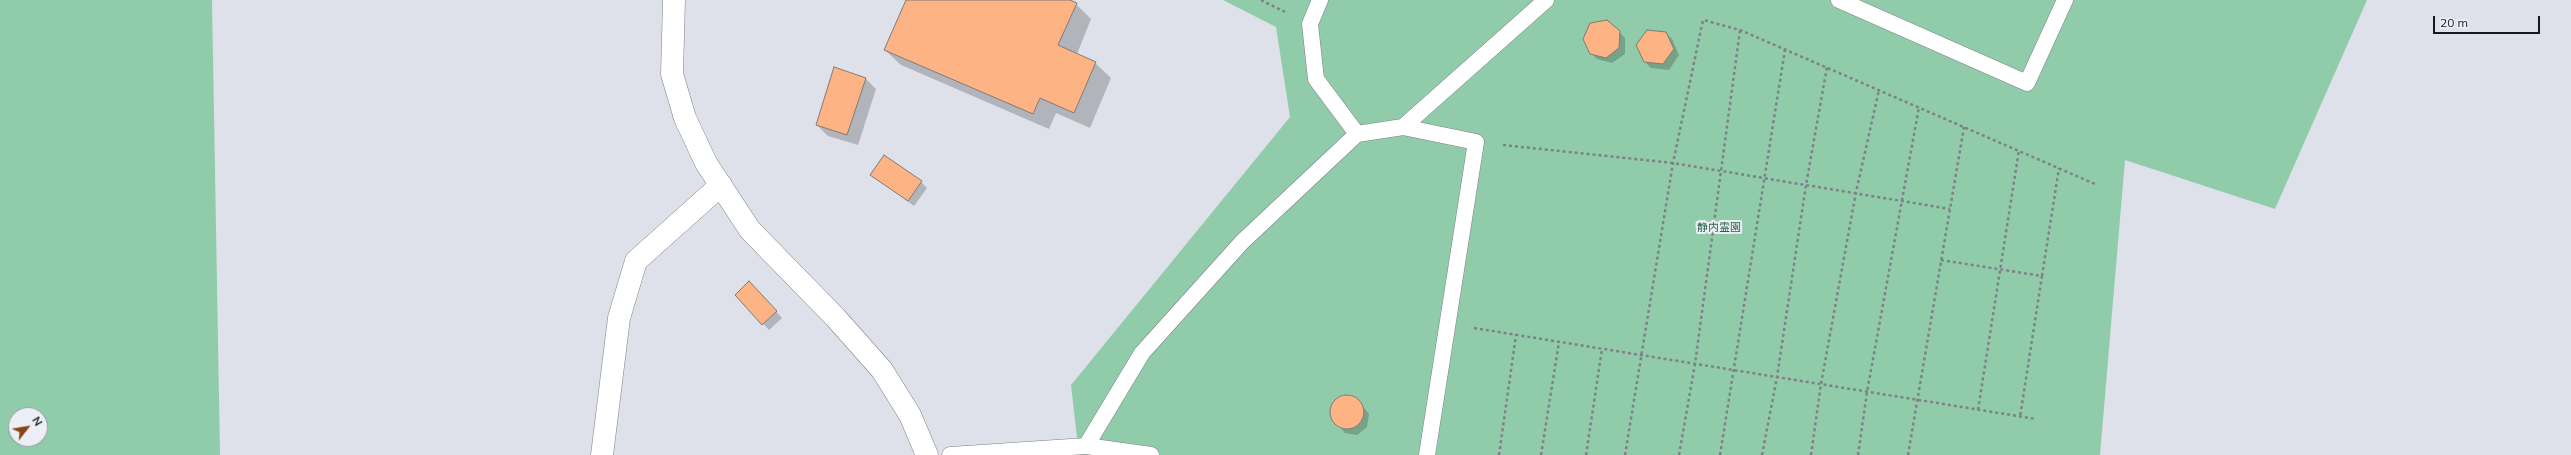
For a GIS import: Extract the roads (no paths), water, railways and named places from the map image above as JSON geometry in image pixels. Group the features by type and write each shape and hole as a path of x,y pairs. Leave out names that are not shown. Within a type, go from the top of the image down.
{"street":[{"path":"674,0 672,74 685,118 706,163 750,230 835,317 882,370 910,415 927,455"},
{"path":"602,455 619,318 636,261 721,185"}],"lane":[{"path":"1320,0 1310,24 1316,79 1357,134"},
{"path":"1403,127 1546,0"},
{"path":"1839,0 2027,83 2065,0"},
{"path":"1086,446 1142,353 1242,242 1357,134 1403,127 1476,142 1426,455"},
{"path":"950,455 1086,446 1151,455"}],"park label":[{"name":"静内霊園","path":"1719,228"}]}
